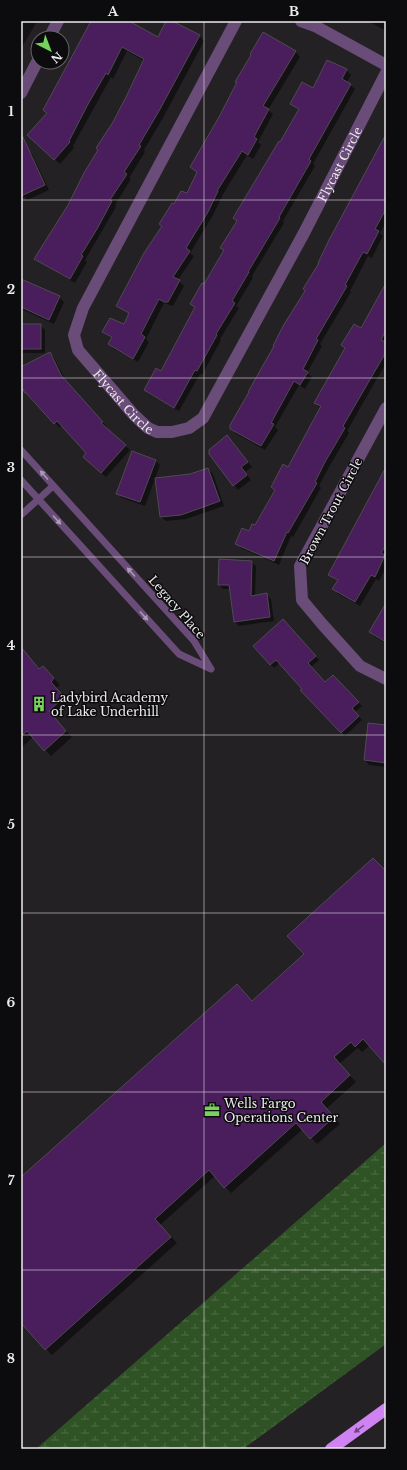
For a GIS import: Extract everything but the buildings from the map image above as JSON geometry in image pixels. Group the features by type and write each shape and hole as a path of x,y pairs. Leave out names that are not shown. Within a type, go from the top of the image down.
{"highway":[{"path":"331,1449 386,1408"}],"street":[{"path":"53,30 58,21"},
{"name":"Flycast Circle","path":"236,21 83,308 74,335 78,350 83,356 134,415 148,428 157,432 172,432 189,428 203,418 304,233 386,73"},
{"path":"301,21 315,26 386,65"},
{"path":"21,93 33,70"},
{"name":"Brown Trout Circle","path":"386,408 300,566 302,600 360,666 386,679"}],"lane":[{"name":"Legacy Place","path":"21,450 194,641 211,669 179,654 21,480"},
{"path":"21,515 53,486"}],"green space":[{"path":"386,1143 386,1344 243,1449 36,1449"}],"place":[{"name":"Ladybird Academy of Lake Underhill","path":"39,704"},
{"name":"Wells Fargo Operations Center","path":"212,1110"}]}
